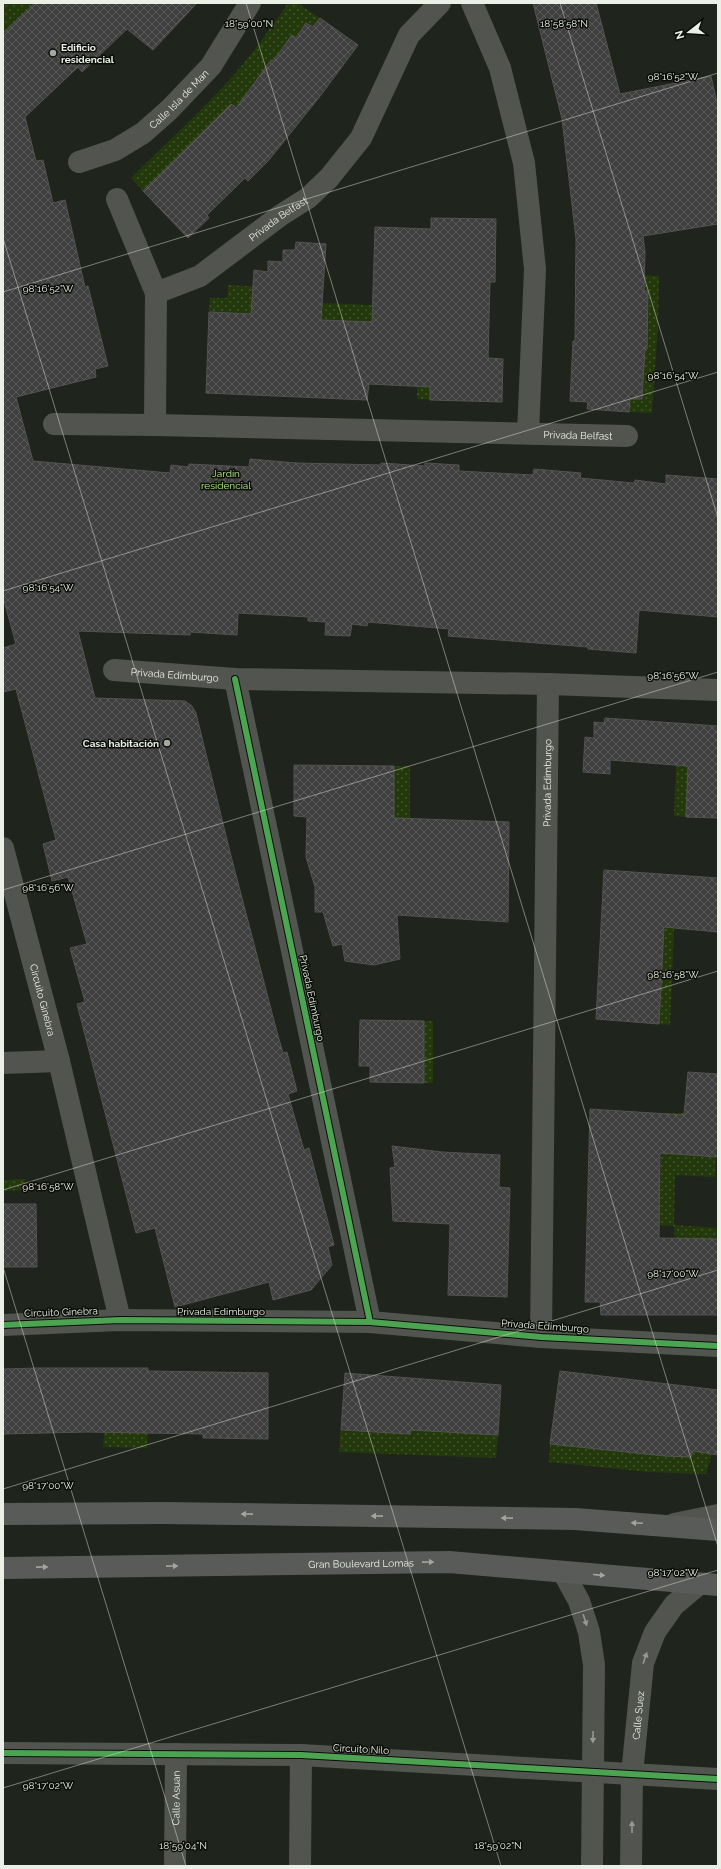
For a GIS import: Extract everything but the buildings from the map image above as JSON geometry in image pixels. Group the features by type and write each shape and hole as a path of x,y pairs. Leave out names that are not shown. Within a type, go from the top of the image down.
{"main road":[{"path":"3,1514 163,1512 567,1519 668,1525 718,1530"},
{"name":"Gran Boulevard Lomas","path":"3,1568 449,1562 709,1584"}],"street":[{"name":"Calle Isla de Man","path":"79,162 115,150 142,133 169,110 211,66 250,3"},
{"name":"Privada Belfast","path":"156,294 200,276 281,215 308,198 330,178 361,138 409,35 440,3"},
{"path":"472,3 500,68 524,163 535,269 528,433"},
{"path":"117,199 156,294 155,425"},
{"name":"Privada Belfast","path":"54,424 627,436"},
{"name":"Privada Edimburgo","path":"114,670 235,679 548,684 718,690"},
{"name":"Privada Edimburgo","path":"235,679 370,1322"},
{"name":"Privada Edimburgo","path":"541,1337 548,684"},
{"name":"Circuito Ginebra","path":"3,848 59,1061 120,1320 3,1324"},
{"path":"3,1063 59,1061"},
{"name":"Privada Edimburgo","path":"120,1320 370,1322 541,1337 718,1346"},
{"path":"668,1525 718,1515"},
{"path":"563,1572 579,1601 590,1639 594,1665 592,1866"},
{"name":"Calle Suez","path":"631,1866 632,1774 643,1663 659,1626 674,1605 709,1584"},
{"name":"Circuito Nilo","path":"3,1753 301,1755 718,1779"},
{"name":"Calle Asuan","path":"175,1866 176,1754"},
{"path":"300,1866 301,1755"}],"green space":[{"path":"3,3 35,3 3,33"},
{"path":"288,3 297,3 320,18 313,27 296,38 292,35 273,61 270,60 264,69 267,71 268,92 172,164 143,191 131,178 239,69"},
{"path":"645,275 659,276 658,326 652,413 629,412 630,399 642,399 645,349 647,349 648,291 644,291"},
{"path":"228,285 323,290 323,303 372,305 373,288 420,290 420,325 321,328 321,319 209,312 210,298 227,298"},
{"path":"430,376 430,400 417,399 417,380"},
{"path":"676,765 701,767 686,817 674,816"},
{"path":"394,766 410,766 410,818 426,819 422,917 385,914 394,817"},
{"path":"695,877 692,930 674,929 670,1025 659,1024 663,928"},
{"path":"424,1021 433,1021 433,1083 424,1083"},
{"path":"662,1113 684,1113 701,1139 700,1156 716,1157 715,1177 675,1175 674,1225 718,1228 718,1239 704,1239 705,1265 675,1241 674,1226 659,1225"},
{"path":"25,1179 25,1190 3,1191 3,1180"},
{"path":"364,1424 393,1433 410,1434 411,1429 498,1435 496,1458 339,1452 340,1431 363,1432"},
{"path":"104,1432 148,1433 147,1448 103,1447"},
{"path":"550,1444 690,1457 693,1451 712,1454 706,1474 649,1472 549,1462"}],"cycle path":[{"path":"235,679 370,1322"},
{"path":"3,1325 120,1320 370,1322 541,1337 718,1346"},
{"path":"3,1753 301,1755 718,1779"}],"place":[{"name":"Edificio residencial","path":"53,53"},
{"name":"Casa habitación","path":"167,743"}],"park label":[{"name":"Jardín residencial","path":"226,478"}]}
